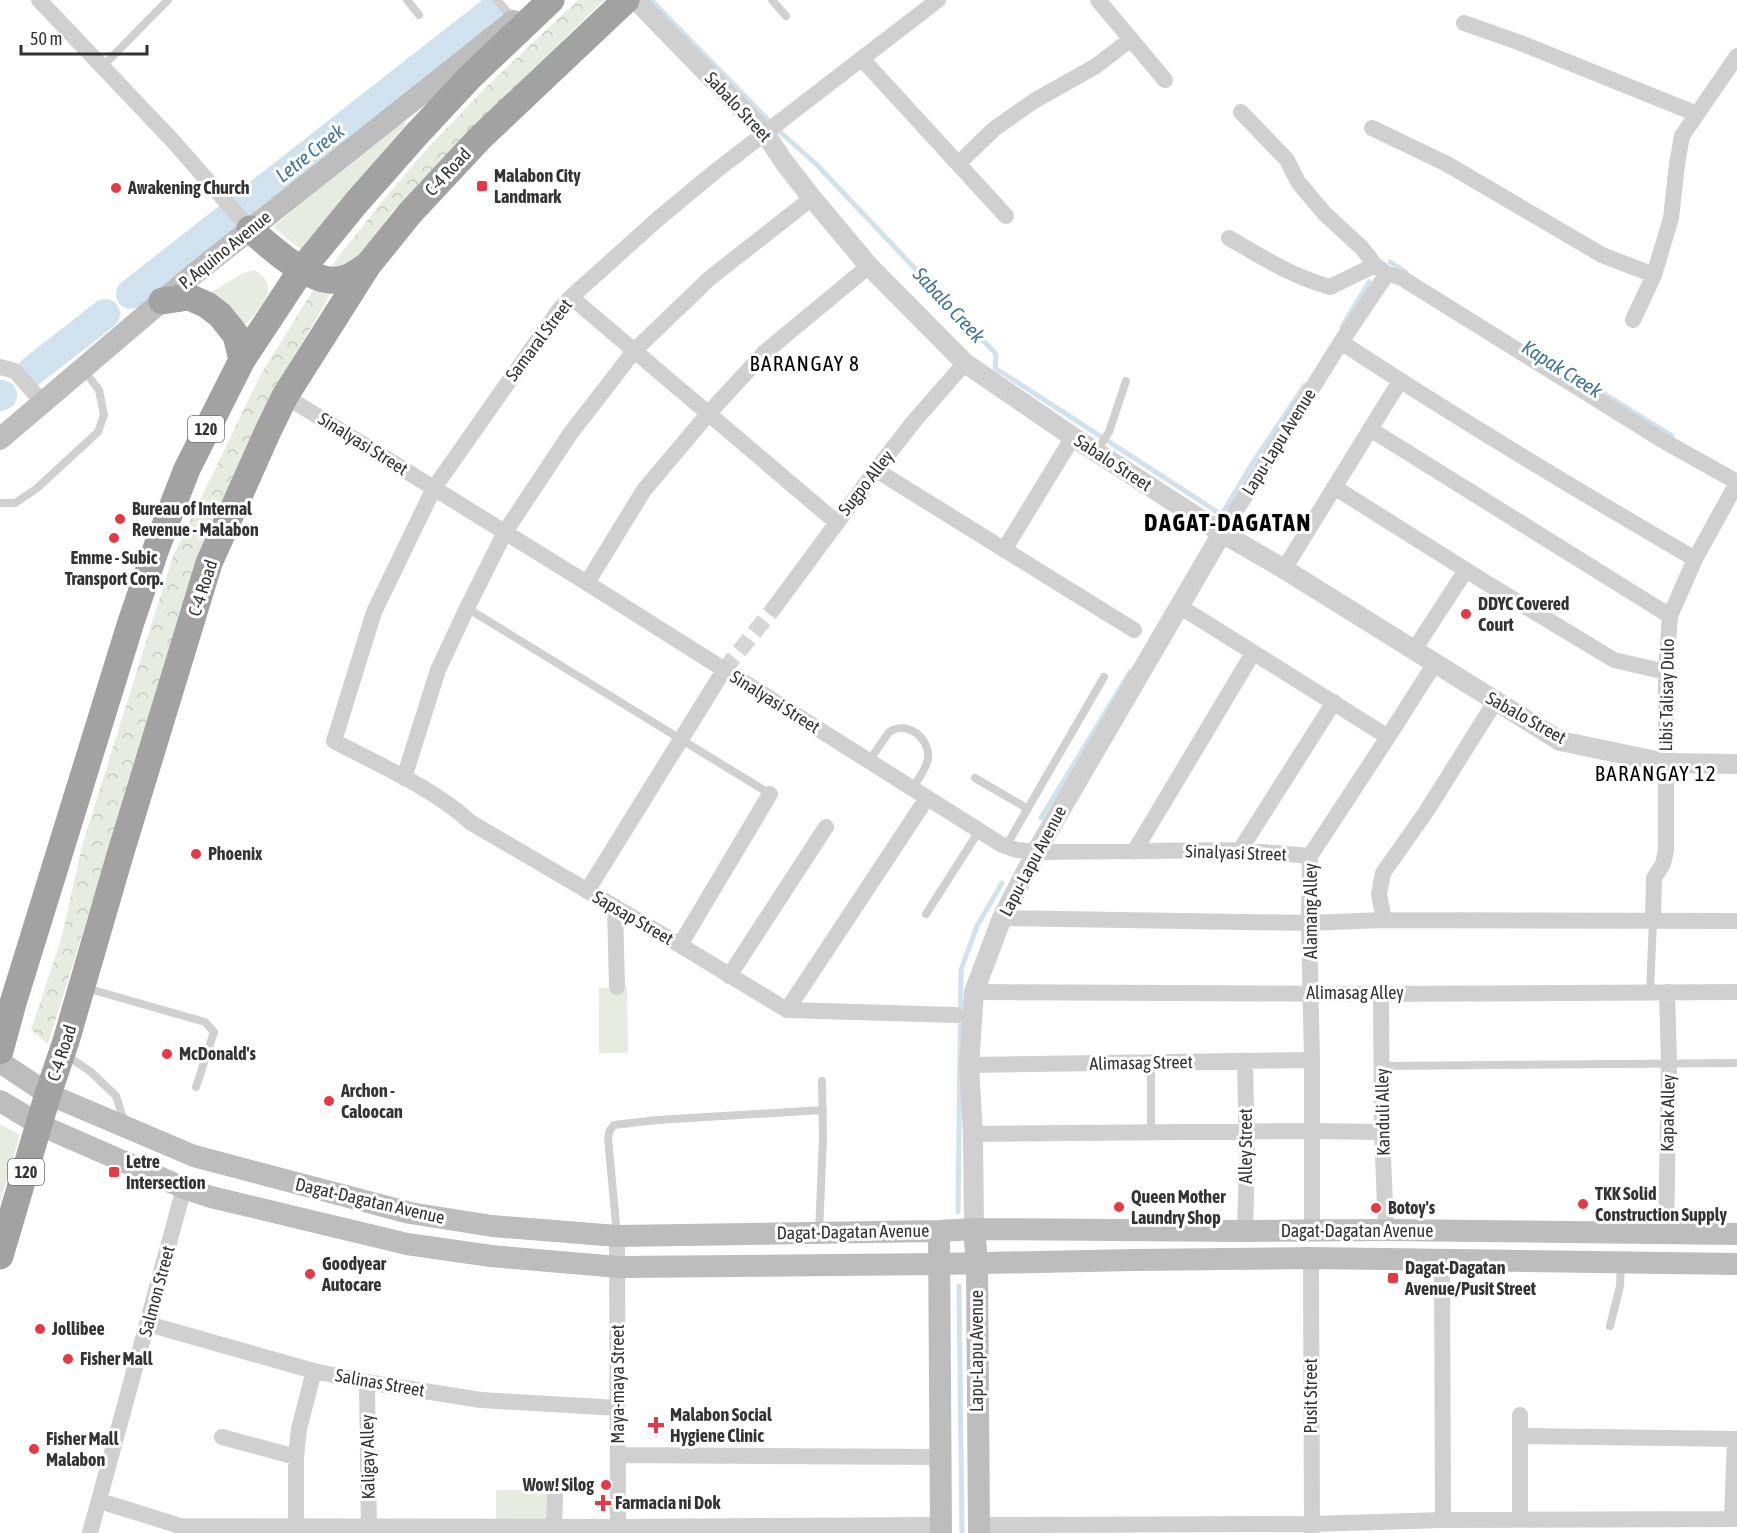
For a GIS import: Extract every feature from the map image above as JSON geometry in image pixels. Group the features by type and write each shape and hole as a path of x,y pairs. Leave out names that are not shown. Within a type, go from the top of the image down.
{"highway":[{"name":"120","path":"0,1051 128,633 157,546 187,469 242,360 302,269 415,136 470,77 551,0"},
{"name":"C-4 Road","path":"0,1256 209,563 285,396 368,266 410,213 480,138 626,0"},
{"path":"250,229 280,255 318,277 343,280 368,266"},
{"path":"162,301 189,297 207,304 220,315 236,335 242,360"}],"main road":[{"name":"P. Aquino Avenue","path":"0,439 250,229 540,0"},
{"name":"Dagat-Dagatan Avenue","path":"0,1062 48,1094 194,1156 410,1214 492,1226 617,1236 975,1229 1737,1234"},
{"name":"Dagat-Dagatan Avenue","path":"0,1101 40,1125 184,1188 211,1197 407,1244 491,1256 618,1267 1311,1258 1737,1264"},
{"name":"Lapu-Lapu Avenue","path":"975,1229 979,1529"},
{"name":"Lapu-Lapu Avenue","path":"939,1231 941,1529"}],"street":[{"path":"39,0 104,66 250,229"},
{"name":"Sabalo Street","path":"636,0 764,132 812,198 869,266 965,363 1095,452 1222,534 1284,569 1560,741 1666,763 1737,764"},
{"name":"Samaral Street","path":"334,741 374,612 434,488 559,310 659,218 764,132 938,0"},
{"path":"1098,0 1165,80"},
{"path":"1464,23 1528,46 1697,114"},
{"path":"958,164 994,129 1034,101 1096,66 1131,39"},
{"path":"1633,320 1654,275 1671,218 1682,136 1737,56"},
{"path":"862,59 1005,216"},
{"path":"1241,112 1287,160 1298,182 1324,214 1362,248 1381,270 1400,276 1652,434 1737,483"},
{"path":"1372,128 1447,164 1602,255 1654,275"},
{"path":"404,778 438,670 466,608 505,532 570,434 635,350 710,278 812,198"},
{"path":"1229,238 1278,266 1311,282 1330,287 1381,270"},
{"path":"587,583 644,490 709,413 765,352 869,266"},
{"name":"Lapu-Lapu Avenue","path":"975,1229 969,1065 974,992 1002,918 1036,852 1179,606 1341,342 1381,270"},
{"path":"571,297 836,522"},
{"path":"1341,342 1552,475 1695,559"},
{"name":"Sugpo Alley","path":"774,608 876,470 915,420 965,363"},
{"path":"0,367 15,371 43,403"},
{"path":"1284,569 1400,381"},
{"name":"Sinalyasi Street","path":"285,396 1006,846 1036,852 1240,850 1310,856"},
{"path":"1370,429 1670,616"},
{"path":"1004,550 1073,437"},
{"path":"876,470 1134,630"},
{"name":"Libis Talisay Dulo","path":"1653,921 1654,878 1663,864 1666,850 1666,672 1670,616 1695,559 1737,483"},
{"path":"1334,487 1614,660 1666,672"},
{"path":"1414,651 1466,570"},
{"path":"1179,606 1389,737"},
{"path":"1134,852 1253,653"},
{"name":"Alamang Alley","path":"1311,1231 1310,856 1435,663"},
{"path":"587,891 723,670"},
{"path":"1240,850 1334,702"},
{"path":"1384,920 1379,894 1383,873 1426,812 1495,702"},
{"name":"Sapsap Street","path":"334,741 404,778 449,805 470,822 787,1010 956,1015"},
{"path":"680,945 770,794"},
{"path":"787,1010 927,798"},
{"path":"729,976 826,827"},
{"path":"615,907 617,987"},
{"path":"1002,918 1309,923 1384,920 1737,921"},
{"name":"Alimasag Alley","path":"974,992 1737,992"},
{"name":"Kapak Alley","path":"1666,1234 1670,1063 1667,992"},
{"name":"Kanduli Alley","path":"1381,993 1382,1132 1386,1230"},
{"name":"Alimasag Street","path":"969,1065 1312,1060"},
{"name":"Alley Street","path":"1245,1061 1245,1231"},
{"path":"973,1134 1382,1132"},
{"name":"Salmon Street","path":"90,1533 184,1188"},
{"name":"Maya-maya Street","path":"617,1236 618,1530"},
{"name":"Pusit Street","path":"1311,1258 1311,1529"},
{"path":"1442,1260 1443,1520"},
{"name":"Salinas Street","path":"148,1324 314,1371 367,1382 481,1400 618,1408"},
{"path":"296,1529 296,1457 299,1429 314,1371"},
{"name":"Kaligay Alley","path":"367,1382 368,1529"},
{"path":"1520,1415 1520,1520"},
{"path":"979,1529 1311,1529 1443,1520 1485,1527 1520,1520 1674,1526 1734,1520 1736,1438 1520,1436"},
{"path":"222,1437 296,1457"},
{"path":"618,1455 941,1457"},
{"path":"554,1529 555,1493"},
{"path":"100,1500 179,1529 941,1529"}],"lane":[{"path":"104,66 168,0"},
{"path":"407,0 419,15"},
{"path":"497,0 515,20"},
{"path":"772,0 786,16"},
{"path":"0,503 15,503 36,489 98,432 104,416 99,390 83,369"},
{"path":"1095,452 1109,432 1126,381"},
{"path":"466,608 770,794"},
{"path":"1006,846 1104,677"},
{"path":"869,760 889,732 894,729 902,727 921,736 928,751 928,761 912,789"},
{"path":"975,778 1028,809"},
{"path":"926,914 979,831"},
{"path":"1650,992 1653,921"},
{"path":"82,987 205,1022 210,1026 214,1032 196,1087"},
{"path":"62,1053 91,1072 116,1096 126,1128"},
{"path":"1150,1063 1151,1133"},
{"path":"1382,1066 1737,1063"},
{"path":"819,1233 824,1138 822,1081"},
{"path":"617,1236 608,1138 614,1125 657,1120 823,1110"},
{"path":"1610,1326 1620,1286 1621,1262"}],"green space":[{"path":"578,0 604,0 500,101 393,211 332,291 279,383 198,563 48,1044 31,1030 62,936 82,846 173,556 261,374 317,284 380,204 426,150 485,88"},
{"path":"401,120 406,124 301,249 273,227"},
{"path":"254,270 263,277 268,292 260,308 241,330 203,297 243,273"},
{"path":"627,987 628,1053 599,1053 599,988"},
{"path":"0,1124 20,1135 0,1202"},
{"path":"496,1490 552,1490 552,1522 496,1521"}],"waterway":[{"name":"Sabalo Creek","path":"651,0 770,122"},
{"name":"Letre Creek","path":"131,294 490,13"},
{"name":"Sabalo Creek","path":"779,131 816,164 996,354 995,368 1222,515"},
{"name":"Kapak Creek","path":"1390,262 1406,272"},
{"path":"1342,327 1369,282"},
{"name":"Letre Creek","path":"32,371 105,314"},
{"path":"1216,524 1252,464 1305,385"},
{"name":"Kapak Creek","path":"1601,392 1672,436"},
{"path":"1041,818 1130,672"},
{"path":"958,1212 961,970 977,926 1002,883"},
{"path":"959,1286 962,1533"}],"tunnel":[{"path":"724,670 774,608"}],"place":[{"name":"Malabon City Landmark","path":"482,186"},
{"name":"Awakening Church","path":"116,188"},
{"name":"Bureau of Internal Revenue - Malabon","path":"120,519"},
{"name":"Emme - Subic Transport Corp.","path":"114,538"},
{"name":"DDYC Covered Court","path":"1466,614"},
{"name":"Phoenix","path":"196,854"},
{"name":"McDonald's","path":"167,1054"},
{"name":"Archon - Caloocan","path":"329,1101"},
{"name":"Letre Intersection","path":"114,1172"},
{"name":"TKK Solid Construction Supply","path":"1583,1204"},
{"name":"Queen Mother Laundry Shop","path":"1119,1207"},
{"name":"Botoy's","path":"1376,1208"},
{"name":"Goodyear Autocare","path":"310,1274"},
{"name":"Dagat-Dagatan Avenue/Pusit Street","path":"1393,1278"},
{"name":"Jollibee","path":"40,1329"},
{"name":"Fisher Mall","path":"68,1359"},
{"name":"Malabon Social Hygiene Clinic","path":"656,1425"},
{"name":"Fisher Mall Malabon","path":"34,1449"},
{"name":"Wow! Silog","path":"606,1485"},
{"name":"Farmacia ni Dok","path":"603,1503"}],"district":[{"name":"BARANGAY 8","path":"805,364"},
{"name":"DAGAT-DAGATAN","path":"1228,523"},
{"name":"BARANGAY 12","path":"1656,774"}]}
